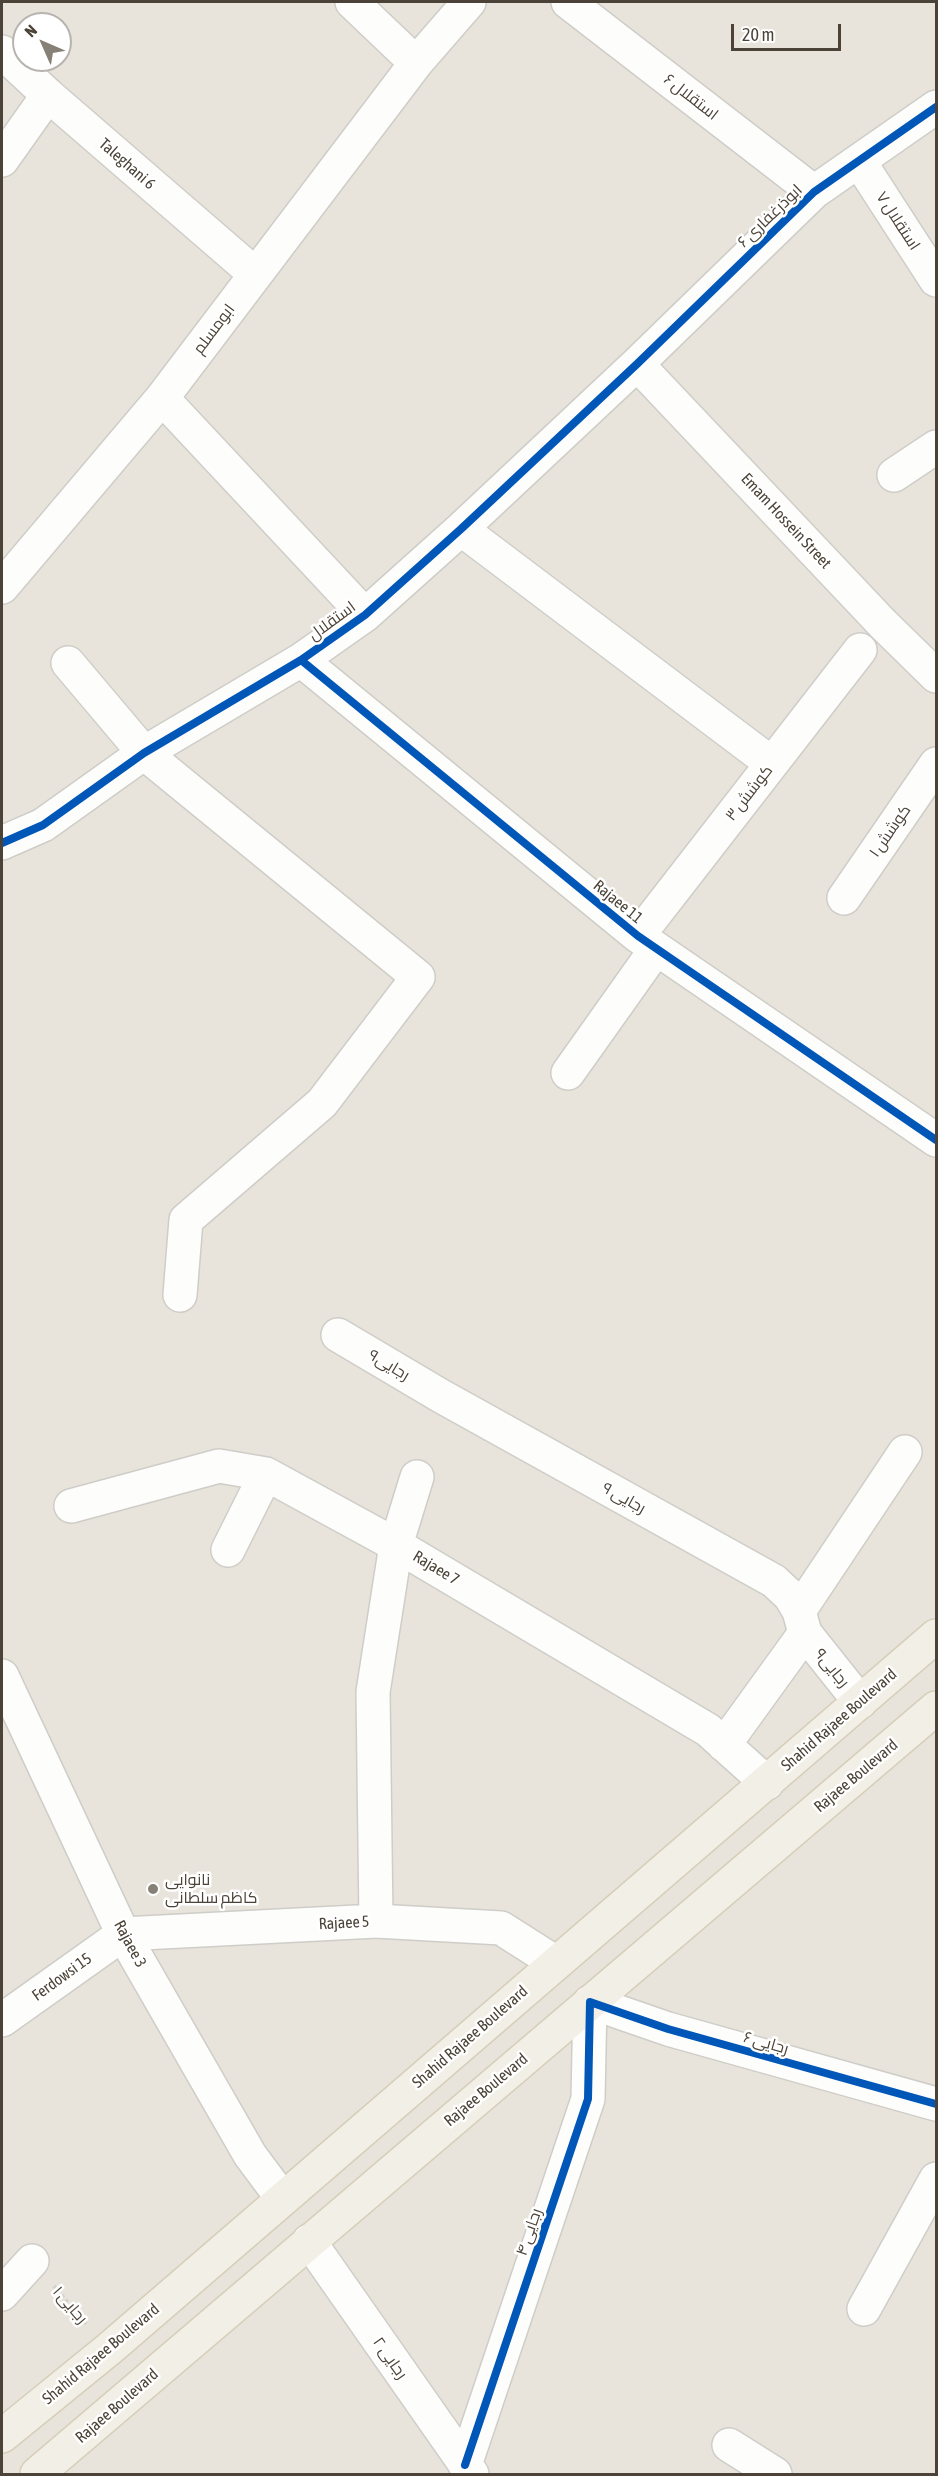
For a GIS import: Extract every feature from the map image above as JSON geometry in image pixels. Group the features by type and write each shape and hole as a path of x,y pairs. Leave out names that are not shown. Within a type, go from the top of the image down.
{"main road":[{"name":"Shahid Rajaee Boulevard","path":"2,2436 109,2349 936,1635"},
{"name":"Rajaee Boulevard","path":"37,2475 544,2040 935,1712"},
{"path":"511,2002 544,2040"}],"street":[{"path":"352,2 416,63"},
{"name":"ابومسلم","path":"2,586 162,398 416,63 469,2"},
{"name":"استقلال ۶","path":"568,2 814,192"},
{"name":"Taleghani 6","path":"2,52 48,95 255,274"},
{"path":"2,160 48,95"},
{"name":"ابوذرغفاری ۶","path":"637,364 814,192 936,108"},
{"name":"استقلال ۷","path":"859,161 936,280"},
{"name":"استقلال","path":"2,843 43,825 144,753 301,660 365,615 461,529 637,364"},
{"name":"Emam Hossein Street","path":"637,364 882,623 936,676"},
{"path":"162,398 365,615"},
{"path":"894,475 936,447"},
{"path":"461,529 740,737 771,763"},
{"name":"کوشش ۳","path":"568,1073 647,943 771,763 860,650"},
{"name":"Rajaee 11","path":"301,660 647,943 936,1140"},
{"path":"68,663 144,753 418,977 322,1103 186,1220 180,1295"},
{"name":"کوشش ۱","path":"844,898 936,764"},
{"name":"رجایی۹","path":"338,1335 441,1396"},
{"name":"رجایی ۹","path":"441,1396 774,1581 790,1596 802,1622"},
{"path":"724,1745 905,1452"},
{"name":"Rajaee 7","path":"71,1506 219,1466 266,1474 396,1545 708,1730 767,1783"},
{"path":"228,1550 266,1474"},
{"path":"376,1921 373,1692 396,1545 417,1477"},
{"name":"رجایی۹","path":"802,1622 860,1702"},
{"name":"Rajaee 3","path":"2,1677 123,1934 250,2155 282,2198"},
{"name":"Rajaee 5","path":"123,1934 376,1921 501,1928 556,1963"},
{"name":"Ferdowsi 15","path":"4,2012 123,1934"},
{"name":"رجایی ۶","path":"590,2002 668,2030 936,2104"},
{"name":"رجایی ۴","path":"468,2470 588,2099 590,2002"},
{"path":"864,2309 936,2179"},
{"name":"رجایی ۲","path":"309,2241 468,2470"},
{"path":"2,2294 32,2261"},
{"path":"729,2445 774,2475"}],"shaded area":[{"path":"2,2 936,2 936,2474 2,2474"}],"cycle path":[{"path":"2,843 43,825 144,753 301,660 365,615 461,529 637,364 814,192 936,107"},
{"path":"301,660 638,936 936,1140"},
{"path":"465,2465 588,2099 590,2002 668,2029 936,2104"}],"place":[{"name":"نانوایی کاظم سلطانی","path":"153,1889"}]}
